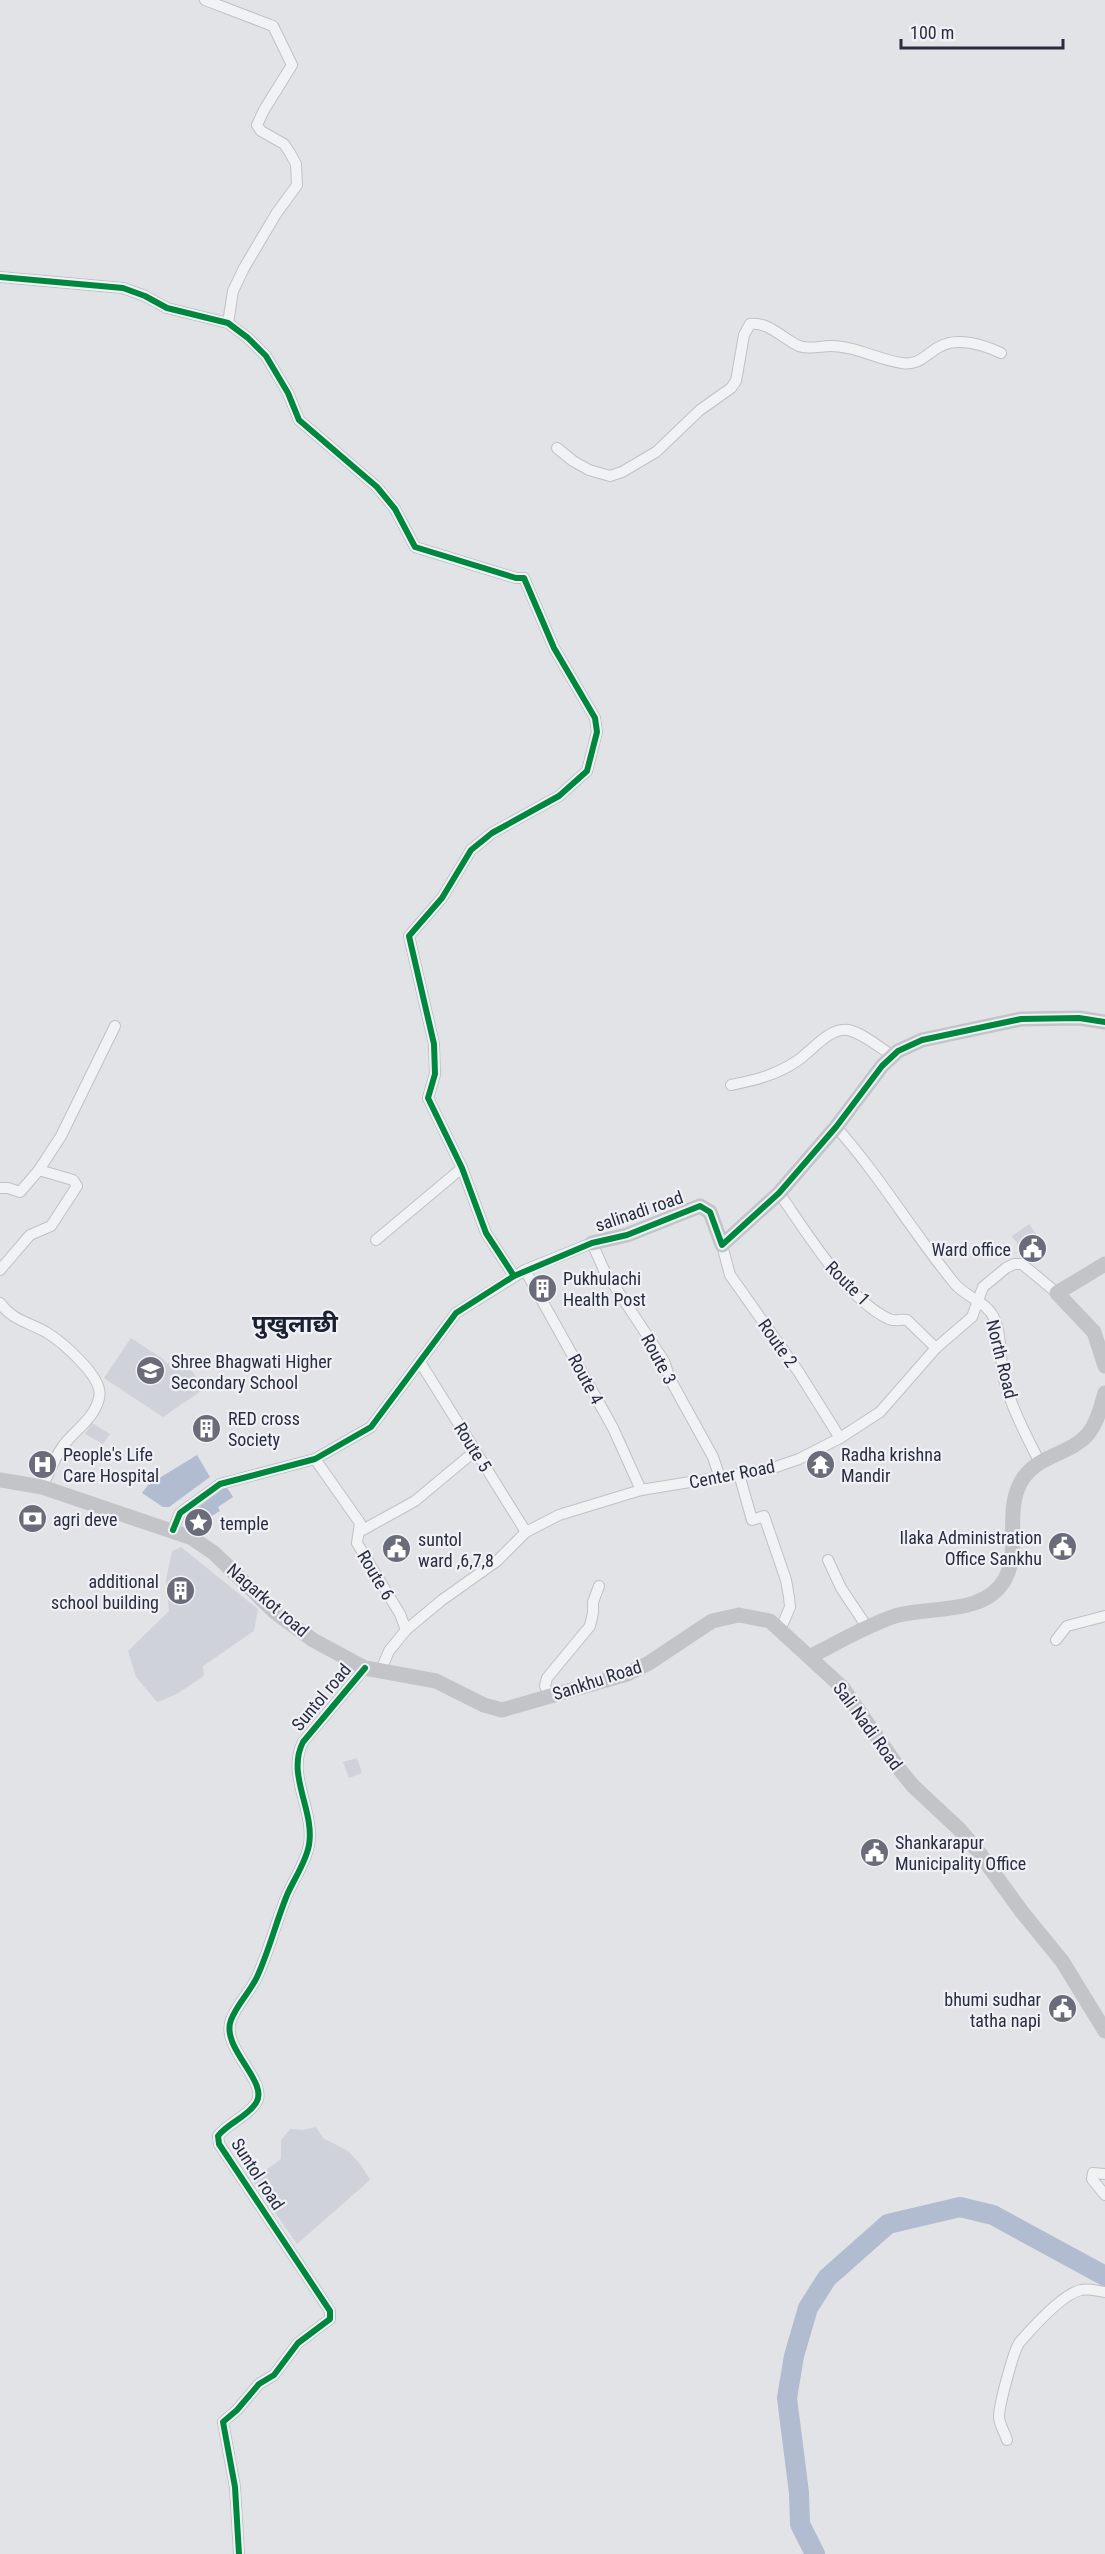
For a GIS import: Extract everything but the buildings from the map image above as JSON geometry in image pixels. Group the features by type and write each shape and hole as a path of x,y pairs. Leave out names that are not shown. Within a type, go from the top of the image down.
{"main road":[{"path":"722,1245 779,1193 836,1127 882,1066 893,1056 922,1040 1021,1019 1079,1018 1105,1022"},
{"name":"salinadi road","path":"592,1243 627,1235 700,1206 710,1212 722,1245"},
{"path":"1105,1264 1057,1293 1094,1332 1105,1366"},
{"path":"811,1656 867,1627 912,1611 949,1608 978,1601 995,1590 1004,1580 1011,1557 1012,1518 1017,1490 1031,1468 1078,1443 1088,1434 1105,1393"},
{"path":"0,1480 42,1487 173,1530"},
{"name":"Nagarkot road","path":"173,1530 192,1538 214,1553 276,1612 313,1640 365,1668"},
{"name":"Sankhu Road","path":"365,1668 436,1681 484,1705 502,1710 627,1674 649,1663 706,1624 725,1617 739,1615 758,1617 781,1628 811,1656"},
{"name":"Sali Nadi Road","path":"811,1656 843,1688 891,1760 913,1786 959,1828 977,1850 1022,1912 1062,1961 1105,2031"}],"street":[{"path":"205,0 273,26 292,64 264,110 258,125 261,131 284,144 290,153 296,164 297,185 276,214 240,276 233,291 228,323"},
{"path":"0,276 123,288 145,296 167,308 228,323 266,356 288,393 299,420 378,487 395,509 415,547 516,578 524,578 554,648 595,718 597,732 587,771 559,796 492,833 471,850 442,898 409,936 434,1044 435,1074 428,1098 462,1168 486,1233 514,1276"},
{"path":"557,448 589,470 610,476 622,472 657,452 700,410 731,388 736,381 744,335 750,324 766,327 807,348 836,346 856,349 903,364 921,360 939,346 948,343 972,344 1001,353"},
{"path":"0,1188 20,1192 39,1170 61,1136 115,1026"},
{"path":"731,1085 773,1075 797,1061 829,1035 842,1030 855,1033 893,1056"},
{"name":"North Road","path":"836,1127 882,1183 959,1288 980,1301 995,1321 1005,1384 1018,1420 1040,1463"},
{"path":"376,1240 462,1168"},
{"path":"0,1270 30,1235 51,1226 77,1186 73,1180 39,1170"},
{"name":"Route 1","path":"779,1193 820,1256 858,1296 891,1320 907,1320 936,1348"},
{"name":"salinadi road","path":"173,1530 180,1513 220,1484 315,1459 371,1427 456,1312 525,1270 592,1243"},
{"name":"Route 3","path":"592,1243 604,1270 664,1362 670,1379 713,1457 720,1478"},
{"name":"Route 2","path":"722,1245 730,1275 798,1371 840,1438"},
{"name":"Center Road","path":"381,1672 389,1651 406,1630 442,1600 497,1562 526,1532 559,1515 641,1490 770,1469 799,1459 840,1438 889,1404 936,1348 972,1317 980,1301 980,1294 987,1283 1014,1264 1022,1264 1057,1293"},
{"name":"Route 4","path":"525,1270 613,1428 641,1490"},
{"path":"0,1303 13,1317 48,1333 74,1355 96,1380 100,1390 99,1399 94,1408 76,1434 65,1443 42,1487"},
{"name":"Route 5","path":"420,1362 526,1532"},
{"path":"358,1532 415,1501 475,1451"},
{"name":"Route 6","path":"315,1459 360,1523 357,1543 400,1614 406,1630"},
{"path":"739,1474 752,1520 764,1516 786,1580 790,1607 781,1628"},
{"path":"828,1560 841,1588 867,1627"},
{"path":"549,1696 545,1686 548,1678 590,1626 593,1602 599,1586"},
{"path":"1056,1640 1067,1626 1105,1616"},
{"name":"Suntol road","path":"239,2554 236,2487 223,2421 247,2400 259,2384 274,2375 298,2343 330,2319 330,2311 219,2144 218,2136 222,2130 251,2109 257,2102 259,2094 252,2076 233,2046 229,2030 231,2019 262,1965 287,1894 309,1844 308,1818 297,1766 299,1750 303,1742 365,1668"},
{"path":"1105,2174 1093,2173 1092,2178 1105,2195"},
{"path":"1007,2440 999,2419 1000,2408 1014,2352 1019,2343 1062,2299 1078,2290 1105,2292"}],"shaded area":[{"path":"1029,1224 1036,1234 1019,1246 1012,1236"},
{"name":"Shree Bhagwati Higher Secondary School","path":"131,1338 167,1364 181,1355 204,1389 163,1417 104,1378"},
{"path":"92,1423 110,1434 103,1444 85,1434"},
{"path":"181,1547 258,1609 254,1631 203,1666 204,1676 175,1695 157,1702 136,1677 128,1651 169,1611 166,1580 172,1551"},
{"path":"357,1758 362,1773 349,1778 343,1762"},
{"path":"316,2127 323,2138 348,2151 361,2165 370,2180 297,2244 252,2180 281,2159 281,2140 290,2129 303,2130"}],"water":[{"path":"197,1455 210,1477 169,1507 163,1507 142,1493 148,1485"},
{"path":"226,1486 233,1497 218,1507 220,1511 208,1518 199,1507"}],"waterway":[{"path":"815,2554 800,2524 799,2493 787,2398 794,2356 808,2308 827,2278 888,2224 960,2207 993,2215 1105,2276"}],"cycle path":[{"path":"0,277 123,288 145,296 167,308 228,323 266,356 288,393 299,420 377,487 395,509 415,547 516,578 524,578 554,648 595,718 597,732 587,771 559,796 492,833 471,850 442,898 409,936 434,1044 435,1074 428,1098 462,1168 486,1233 514,1276"},
{"path":"173,1530 180,1513 220,1484 315,1459 371,1427 456,1313 514,1276 592,1243 627,1235 700,1206 710,1212 722,1245 779,1193 836,1127 882,1066 898,1051 922,1040 1021,1019 1079,1018 1105,1022"},
{"path":"239,2554 235,2487 223,2422 237,2410 259,2384 274,2375 298,2343 330,2319 330,2311 219,2144 218,2136 252,2108 258,2095 256,2085 232,2042 229,2031 231,2020 257,1977 287,1895 303,1864 309,1845 310,1832 298,1767 303,1742 365,1668"}],"place":[{"name":"Ward office","path":"1032,1249"},
{"name":"Pukhulachi Health Post","path":"542,1288"},
{"name":"Shree Bhagwati Higher Secondary School","path":"150,1371"},
{"name":"RED cross Society","path":"207,1428"},
{"name":"People's Life Care Hospital","path":"42,1464"},
{"name":"Radha krishna Mandir","path":"820,1464"},
{"name":"agri deve","path":"32,1519"},
{"name":"temple","path":"199,1523"},
{"name":"Ilaka Administration Office Sankhu","path":"1063,1547"},
{"name":"suntol ward ,6,7,8","path":"397,1549"},
{"name":"additional school building","path":"180,1591"},
{"name":"Shankarapur Municipality Office","path":"874,1852"},
{"name":"bhumi sudhar tatha napi","path":"1062,2009"}],"district":[{"name":"पुखुलाछी","path":"295,1324"}]}
